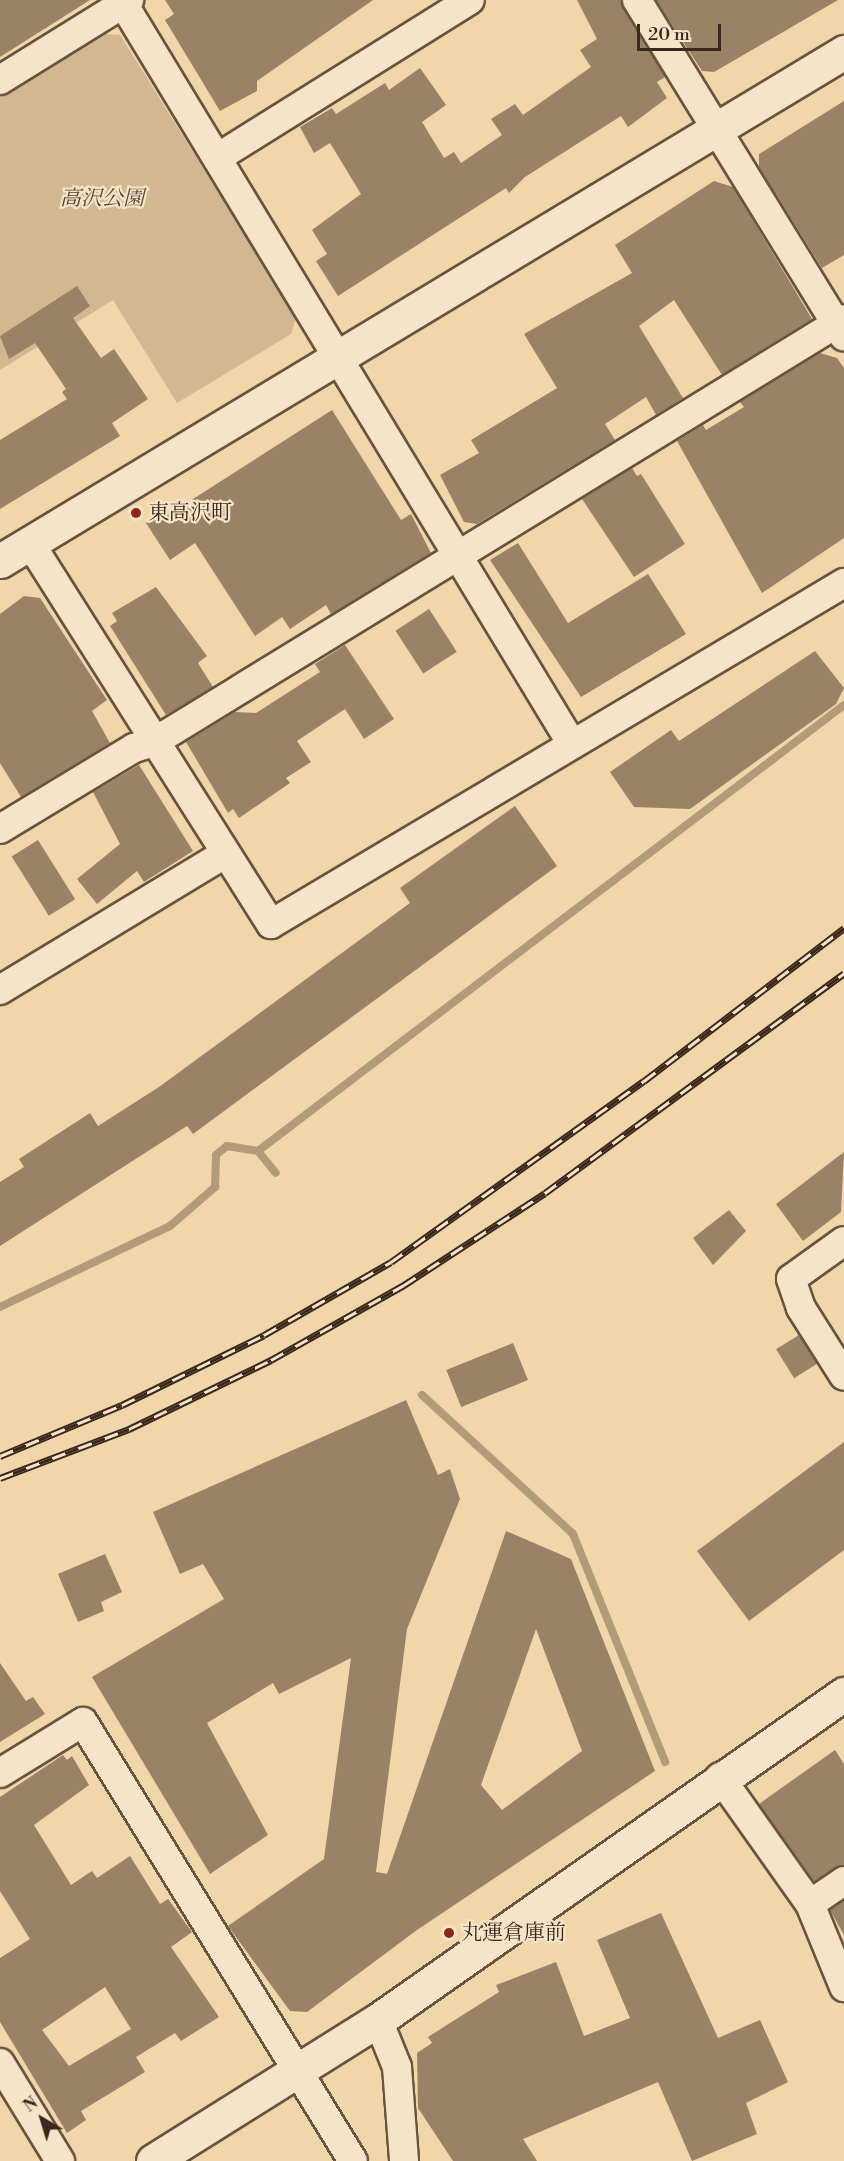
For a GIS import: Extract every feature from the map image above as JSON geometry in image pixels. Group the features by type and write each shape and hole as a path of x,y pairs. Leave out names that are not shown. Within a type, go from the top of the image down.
{"street":[{"path":"217,158 470,0"},
{"path":"0,829 134,748 154,742 842,326 637,0"},
{"path":"0,80 124,1 572,744"},
{"path":"0,561 844,52"},
{"path":"30,543 271,924 844,583"},
{"path":"0,990 225,854"},
{"path":"844,1240 791,1279 801,1308 844,1376"},
{"path":"153,2161 297,2073 378,2020 720,1777 844,1694"},
{"path":"0,1773 83,1722 353,2161"},
{"path":"720,1777 810,1904 844,1983"},
{"path":"810,1904 844,1881"},
{"path":"378,2020 397,2067 404,2161"},
{"path":"0,2063 60,2161"}],"green space":[{"name":"高沢公園","path":"103,34 120,35 296,317 291,334 177,403 113,300 0,370 0,97"}],"building":[{"path":"0,0 90,0 0,57"},
{"path":"165,0 373,0 257,81 257,91 220,111 165,20 174,14"},
{"path":"577,0 621,0 665,77 657,82 667,98 628,127 621,116 525,177 509,193 506,188 338,296 316,261 327,254 312,230 361,194 330,143 314,153 300,127 332,108 336,114 385,83 389,90 420,68 446,105 422,122 444,158 454,152 461,163 502,135 491,119 515,104 523,115 591,67 580,50 597,39"},
{"path":"656,0 838,0 714,72 702,71"},
{"path":"844,101 844,255 822,268 759,167 759,154"},
{"path":"714,181 733,187 812,319 722,375 674,300 639,326 683,398 656,415 646,397 605,424 615,440 477,524 464,522 440,475 479,453 471,440 557,388 524,334 632,273 615,245"},
{"path":"77,286 90,306 73,318 101,358 114,349 148,399 112,423 120,436 0,509 0,440 67,399 62,392 66,389 35,343 9,359 0,336"},
{"path":"820,353 837,358 844,368 844,538 762,593 677,441 703,425 706,430 744,407 740,402"},
{"path":"332,410 401,520 411,514 431,553 331,614 326,605 290,629 282,617 255,636 195,543 170,560 146,523 165,511 168,515"},
{"path":"632,468 637,476 641,474 685,544 634,577 582,499"},
{"path":"518,543 568,623 648,574 686,634 581,697 490,560"},
{"path":"156,587 207,656 198,663 213,687 166,715 110,626 117,621 112,613"},
{"path":"24,596 40,598 107,700 92,711 110,743 21,797 0,763 0,614"},
{"path":"429,609 457,652 423,674 395,631"},
{"path":"345,645 394,719 364,739 345,709 297,741 311,762 286,778 290,783 239,818 233,809 228,813 186,742 235,712 256,713 320,672 315,664"},
{"path":"815,651 844,688 836,704 690,809 634,807 610,772 671,730 679,741"},
{"path":"139,765 193,851 144,882 137,871 97,904 77,879 120,844 93,792"},
{"path":"515,806 557,866 193,1134 187,1126 0,1246 0,1182 24,1167 19,1159 90,1113 98,1126 159,1087 410,903 400,888"},
{"path":"38,840 75,899 49,916 12,856"},
{"path":"844,1152 841,1212 803,1241 776,1204"},
{"path":"729,1210 746,1231 713,1265 693,1238"},
{"path":"799,1335 817,1364 794,1378 776,1349"},
{"path":"513,1343 528,1380 461,1407 446,1370"},
{"path":"406,1400 438,1475 450,1469 460,1499 407,1629 376,1872 387,1874 506,1531 571,1559 655,1771 417,1930 307,2012 290,2011 228,1926 324,1859 351,1658 279,1694 273,1683 207,1723 268,1835 210,1874 92,1677 224,1599 203,1564 180,1574 153,1512","holes":["536,1629 582,1751 502,1810 481,1785"]},
{"path":"844,1442 844,1550 749,1621 697,1551"},
{"path":"105,1554 122,1592 101,1602 104,1611 78,1622 58,1574"},
{"path":"0,1663 26,1701 33,1697 45,1714 0,1742"},
{"path":"835,1750 844,1764 844,1865 814,1881 759,1804"},
{"path":"63,1755 67,1760 72,1756 89,1785 34,1825 71,1885 92,1871 97,1878 130,1856 160,1904 168,1899 192,1932 171,1947 219,2017 181,2041 175,2033 136,2057 145,2072 81,2111 86,2120 67,2133 0,2022 0,1958 30,1939 0,1891 0,1797","holes":["105,1987 131,2029 69,2066 42,2030"]},
{"path":"844,1901 844,1935 830,1910"},
{"path":"661,1913 718,2038 760,2020 788,2082 746,2103 757,2134 692,2161 658,2082 523,2139 537,2161 453,2161 418,2108 417,2053 432,2043 428,2037 499,1992 496,1985 556,1962 584,2036 630,2018 597,1940"}],"waterway":[{"path":"258,1151 844,705"},
{"path":"0,1307 170,1226 215,1187 216,1155 227,1146 258,1151 276,1173"},
{"path":"422,1395 573,1534 665,1762"}],"railway":[{"path":"0,1456 122,1405 264,1335 391,1262 644,1081 844,928"},
{"path":"0,1478 129,1429 271,1360 404,1285 545,1193 844,973"}],"place":[{"name":"東高沢町","path":"136,513"},
{"name":"丸運倉庫前","path":"449,1933"}]}
